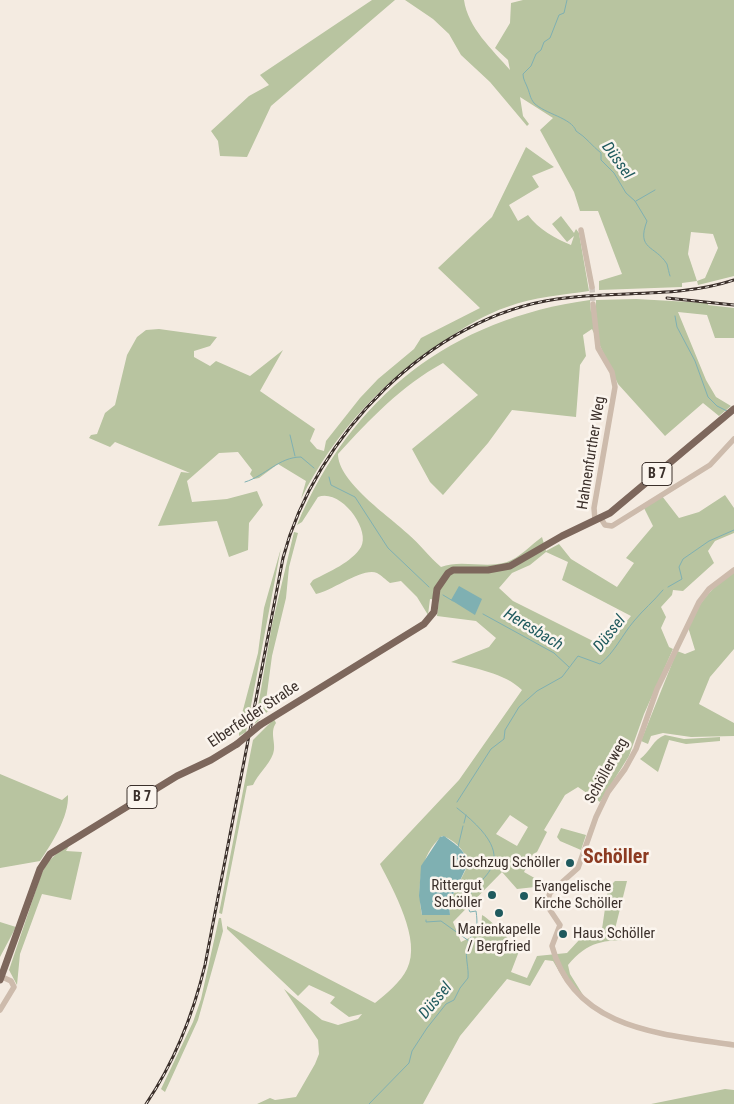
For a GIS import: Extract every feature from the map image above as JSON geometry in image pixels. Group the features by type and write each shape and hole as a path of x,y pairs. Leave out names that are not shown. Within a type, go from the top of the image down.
{"main road":[{"name":"B 7","path":"598,518 619,506 733,409"},
{"name":"Elberfelder Straße","path":"0,978 40,869 50,854 177,776 211,760 237,744 260,726 424,624 434,612 437,589 448,573 453,570 488,570 510,566 598,518"}],"street":[{"path":"580,230 592,287"},
{"name":"Hahnenfurther Weg","path":"593,304 598,348 612,372 615,388 594,508 598,518"},
{"path":"598,518 605,525 612,526 710,465 734,439"},
{"name":"Schöllerweg","path":"734,570 708,589 699,602 657,689 636,749 625,769 608,792 596,817 578,868 552,890 546,903 549,912 560,925 552,946 561,970 582,999 595,1010 640,1029 734,1045"},
{"path":"0,964 9,956"},
{"path":"0,978 11,981 14,987 0,1010"}],"green space":[{"path":"372,0 395,0 271,106 247,157 220,156 218,141 211,131 249,96 269,85 260,75"},
{"path":"405,0 464,0 470,20 510,70 508,60 495,48 510,23 511,3 523,0 734,0 734,276 698,285 697,281 682,283 682,287 599,290 599,281 622,274 598,211 580,211 574,192 540,130 553,118 520,97 523,116 529,124 527,126 490,82 461,55 449,34 433,19","holes":["691,232 713,234 718,248 705,278 697,281 688,254"]},
{"path":"526,147 554,167 532,176 539,187 509,205 518,221 528,215 548,233 571,245 574,236 567,242 552,224 561,216 574,233 576,229 579,233 589,291 538,299 499,310 454,334 424,355 402,371 363,409 329,451 301,499 306,481 278,464 259,478 254,479 250,474 252,470 238,452 219,453 187,481 192,502 227,499 257,491 263,505 249,523 248,550 229,557 217,521 158,526 181,472 190,473 115,442 110,447 89,438 91,435 97,434 105,413 115,405 127,355 137,337 146,330 159,329 217,337 210,346 194,351 194,357 210,366 216,361 250,376 283,350 260,391 315,429 310,441 317,449 324,451 326,441 360,398 378,379 414,349 421,338 480,308 438,268 492,217"},
{"path":"636,299 708,303 708,305 734,308 734,338 715,338 707,315 678,312 706,380 716,397 731,406 719,416 703,403 665,436 618,384 592,329 583,335 586,356 580,365 576,417 512,410 488,443 443,495 430,482 412,449 478,395 443,363 413,382 400,393 374,416 338,454 340,465 355,487 441,567 457,564 491,565 507,562 521,554 542,537 546,551 559,544 571,559 617,587 634,563 626,558 653,526 644,508 662,496 679,518 699,512 725,495 734,508 734,533 715,541 708,551 714,563 683,591 673,590 672,595 661,607 666,617 661,628 669,647 673,649 644,714 629,756 600,802 578,787 565,795 544,830 547,832 524,872 538,880 535,887 517,889 502,872 453,922 461,942 481,932 482,915 487,918 511,940 521,946 511,972 527,978 537,956 567,953 580,939 602,929 608,888 615,881 627,881 614,933 638,935 633,940 605,942 590,947 575,957 568,965 570,974 588,1003 568,978 563,978 553,961 545,960 530,986 507,979 460,1036 423,1104 257,1104 270,1098 275,1100 296,1097 319,1054 318,1040 284,989 322,1020 338,1025 358,1019 362,1014 349,1017 330,1003 335,997 309,985 298,996 227,929 227,926 375,1003 401,979 411,957 411,944 404,915 380,864 459,780 522,690 498,675 451,662 489,647 496,638 476,621 437,616 439,600 430,599 428,615 417,597 401,581 390,583 377,573 364,573 316,594 310,584 313,580 346,562 361,547 363,539 362,530 352,512 344,504 335,498 327,496 318,497 302,522 297,525 320,479 346,438 377,402 412,371 451,346 493,325 540,310 590,300 591,312 596,307 596,300","holes":["546,552 568,562 562,580 631,616 607,646 601,645 513,601 499,588 512,573 530,565","510,815 528,827 517,846 496,834","442,836 447,838 456,843 466,857 467,867 449,903 450,915 422,915 420,883 424,862 434,844"]},
{"path":"294,532 298,533 289,567 286,598 272,656 265,708 268,711 255,724 272,625"},
{"path":"281,548 246,732 239,736 239,725 258,653 264,608"},
{"path":"734,571 734,649 710,677 699,704 734,723 734,736 691,737 663,733 651,736 648,744 641,741 677,651 685,654 695,650 688,627 693,617 707,596"},
{"path":"274,719 276,723 273,731 273,754 253,785 247,786 222,914 219,913 253,740"},
{"path":"665,735 684,739 720,737 720,741 686,744 669,740 658,772 640,759 657,739"},
{"path":"0,774 62,800 68,795 68,803 63,821 40,861 0,868"},
{"path":"561,828 586,835 581,850 560,841 557,837"},
{"path":"69,846 66,851 82,852 71,900 42,894 20,954 17,985 9,970 41,875 52,858"},
{"path":"219,918 221,918 223,931 198,1020 165,1092 161,1089 193,1022 201,999"},
{"path":"0,922 16,927 0,957"},
{"path":"725,1089 734,1090 734,1104 651,1104"}],"water":[{"path":"459,586 482,599 475,615 451,600"},
{"path":"444,836 463,852 466,856 467,866 449,903 450,915 422,915 419,896 421,866 440,837"}],"waterway":[{"name":"Düssel","path":"567,0 564,13 559,15 550,38 544,42 531,66 523,74 524,80 534,103 564,119 601,153 601,160 614,173 647,221 644,230 645,242 667,264 670,276"},
{"path":"636,201 655,190"},
{"name":"Düssel","path":"675,316 677,327 695,361 708,397 717,406 727,411"},
{"path":"290,435 295,456"},
{"name":"Heresbach","path":"245,482 259,476 279,463 293,458 301,457 314,468"},
{"name":"Heresbach","path":"329,477 331,485 355,497 388,548 429,587"},
{"name":"Düssel","path":"668,587 682,579 679,567 683,559 709,541 734,530"},
{"name":"Düssel","path":"457,802 491,749 504,739 505,730 519,707 537,691 562,677 578,656 600,664 610,654 634,621 663,590"},
{"name":"Heresbach","path":"443,595 453,601"},
{"name":"Heresbach","path":"483,614 554,653 569,667"},
{"name":"Düssel","path":"369,1104 409,1063 412,1051 427,1028 446,1004 454,1000 468,978 466,956 468,942 477,925 476,911 470,912 468,901 472,891 489,872 494,861 492,847 481,830 457,808"},
{"name":"Düssel","path":"464,823 466,815"},
{"path":"458,847 463,826"},
{"path":"426,920 426,922 441,921 469,941"}],"tunnel":[{"path":"592,287 593,304"}],"railway":[{"path":"146,1104 166,1071 182,1037 195,1002 205,965 283,558 299,513 321,469 350,427 384,390 423,357 465,330 510,310 579,296 691,290 734,280"},
{"path":"667,298 734,305"}],"place":[{"name":"Löschzug Schöller","path":"570,863"},
{"name":"Rittergut Schöller","path":"492,895"},
{"name":"Evangelische Kirche Schöller","path":"524,896"},
{"name":"Marienkapelle / Bergfried","path":"499,913"},
{"name":"Haus Schöller","path":"563,934"}],"district":[{"name":"Schöller","path":"616,858"}]}
